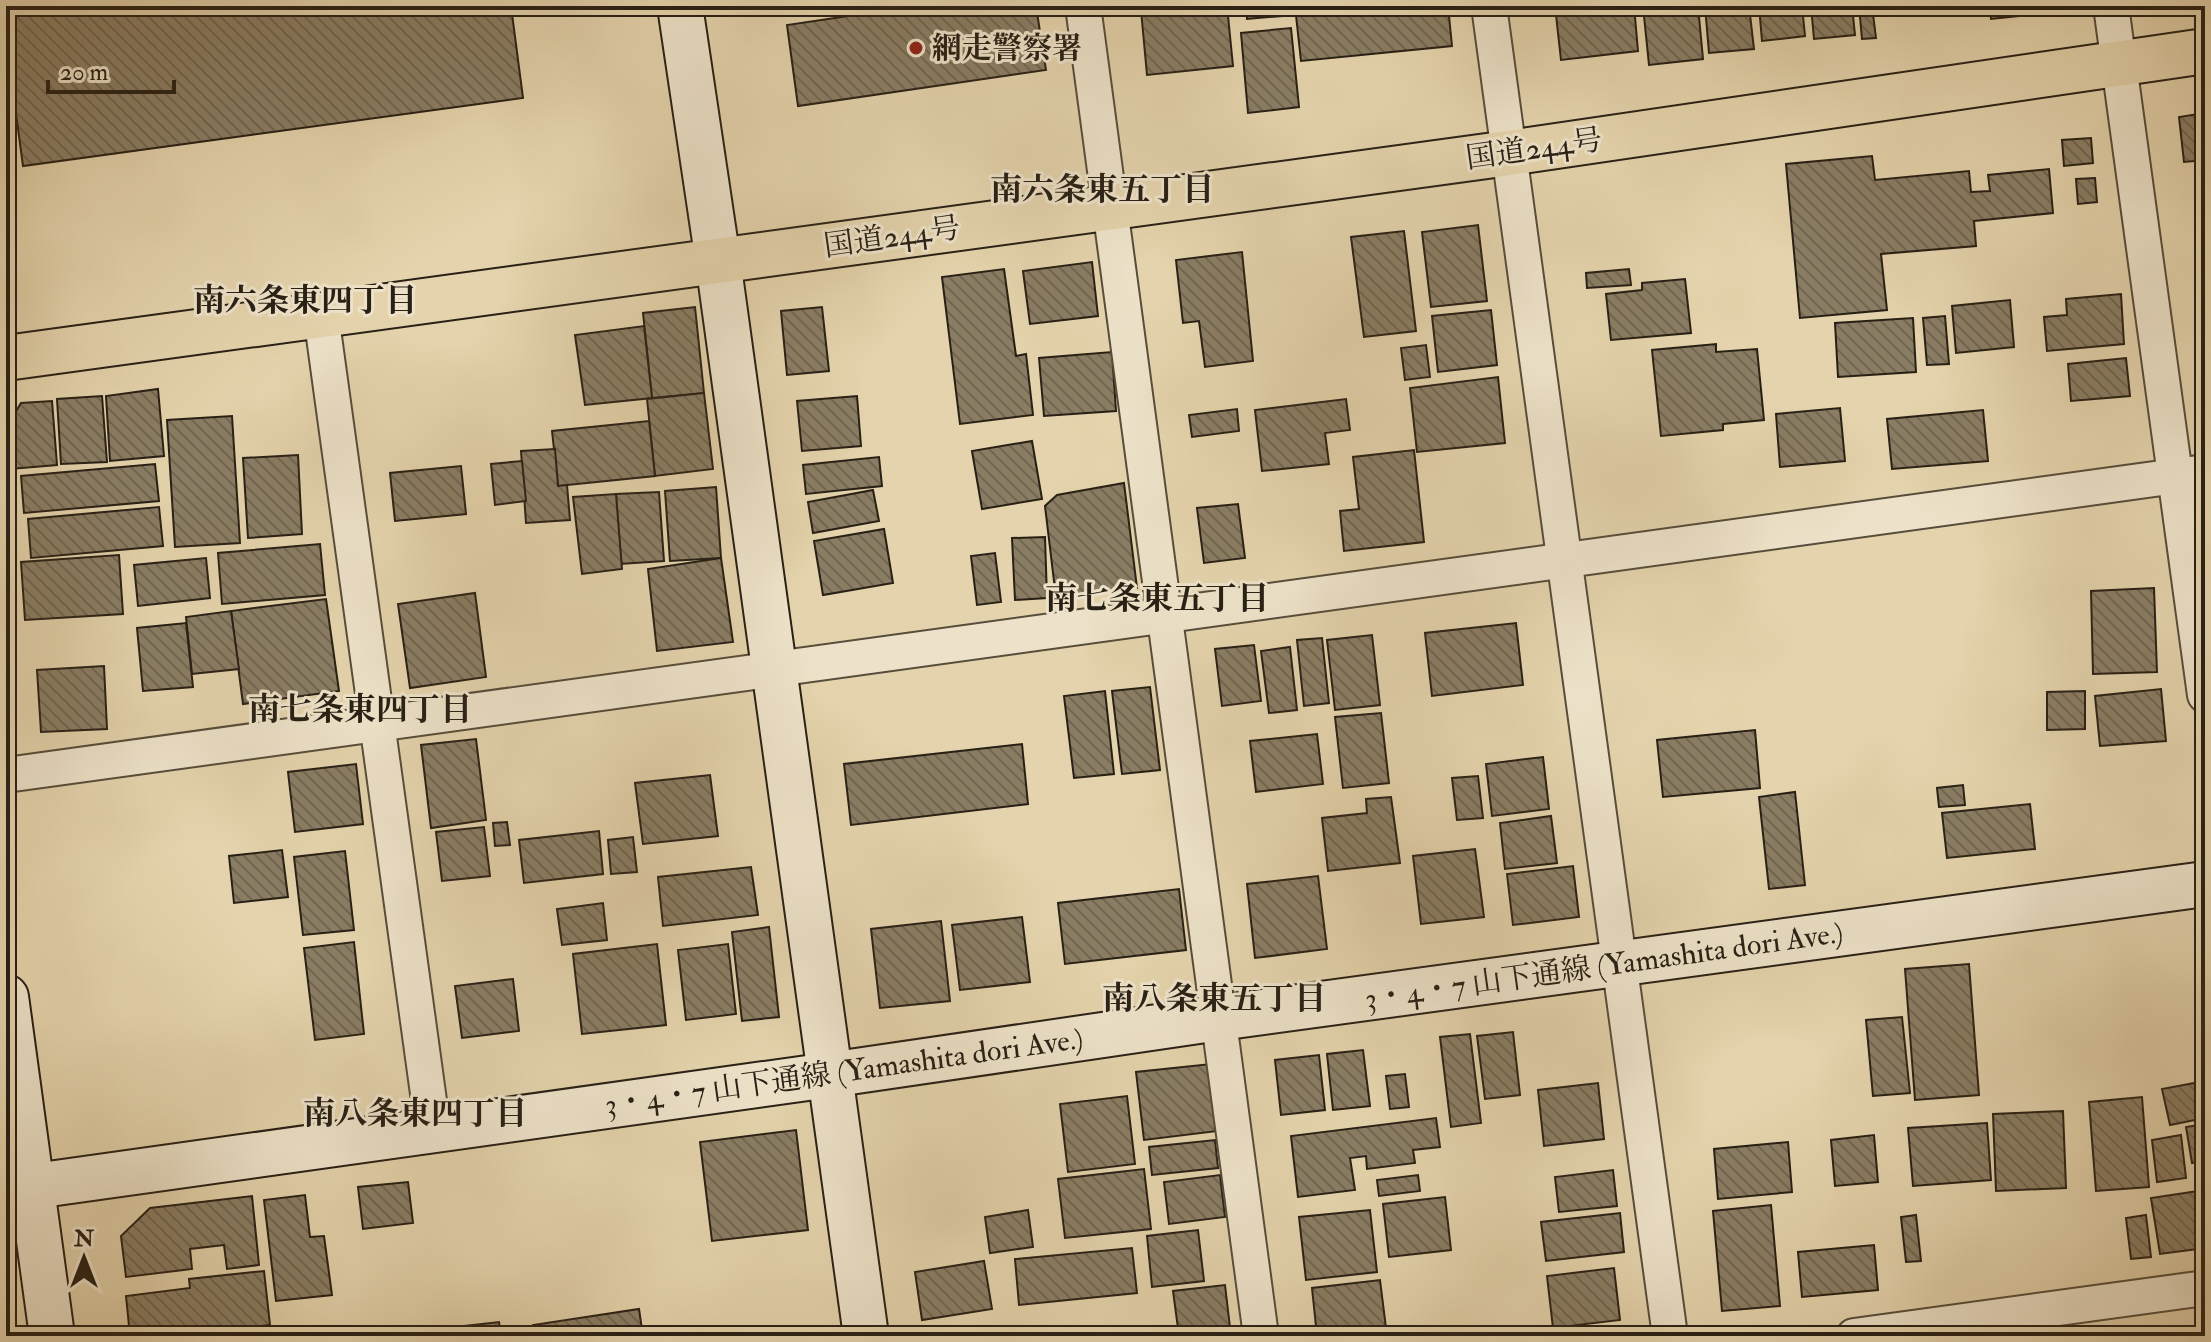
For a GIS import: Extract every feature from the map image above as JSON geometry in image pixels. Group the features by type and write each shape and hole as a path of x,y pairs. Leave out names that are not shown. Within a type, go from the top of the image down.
{"highway":[{"name":"国道244号","path":"6,358 1509,153 2205,51"}],"street":[{"path":"680,6 866,1336"},
{"path":"1083,6 1261,1336"},
{"path":"1489,6 1670,1336"},
{"path":"2111,6 2190,474 2205,695"},
{"path":"321,315 433,1130"},
{"path":"6,775 2190,474"},
{"name":"3・4・7 山下通線 (Yamashita dori Ave.)","path":"19,1188 1219,1018 2205,884"},
{"path":"6,997 19,1188 52,1336"},
{"path":"1854,1336 2205,1288"}],"building":[{"path":"37,6 511,6 523,98 23,166 6,39 6,10"},
{"name":"網走警察署","path":"916,6 1036,6 1046,70 798,106 787,25"},
{"path":"1227,6 1233,66 1147,75 1141,10"},
{"path":"1246,6 1281,6 1282,16 1247,19"},
{"path":"1295,6 1448,6 1452,46 1301,61"},
{"path":"1555,6 1634,6 1638,51 1561,60"},
{"path":"1643,6 1698,6 1703,59 1649,65"},
{"path":"1705,6 1749,6 1754,49 1709,53"},
{"path":"1759,6 1802,6 1805,36 1762,41"},
{"path":"1811,6 1852,6 1855,35 1814,39"},
{"path":"1859,6 1872,6 1876,38 1862,39"},
{"path":"1990,6 2078,6 2078,10 1991,19"},
{"path":"1291,28 1299,107 1248,113 1241,33"},
{"path":"2205,113 2205,160 2184,162 2179,117"},
{"path":"2091,138 2093,163 2064,166 2062,140"},
{"path":"1872,156 1875,180 1969,171 1971,192 1990,191 1988,175 2049,169 2053,213 1974,221 1976,246 1881,254 1887,310 1800,318 1786,164"},
{"path":"2095,178 2097,202 2078,204 2076,179"},
{"path":"2200,201 2205,201 2205,262"},
{"path":"1478,225 1487,301 1431,307 1422,232"},
{"path":"1404,231 1416,331 1364,337 1351,237"},
{"path":"1242,252 1253,361 1205,367 1199,321 1183,323 1176,260"},
{"path":"1092,262 1098,316 1030,324 1023,271"},
{"path":"1004,269 1016,356 1026,354 1033,415 960,424 942,277"},
{"path":"1629,269 1631,285 1587,288 1586,273"},
{"path":"1685,279 1691,333 1611,340 1606,294 1642,290 1642,283"},
{"path":"2121,294 2124,344 2047,351 2044,317 2067,315 2066,299"},
{"path":"2010,300 2014,347 1956,353 1952,306"},
{"path":"695,307 704,393 652,398 643,313"},
{"path":"822,307 829,371 787,375 781,311"},
{"path":"1491,310 1497,365 1438,372 1432,316"},
{"path":"1945,316 1949,364 1927,365 1923,318"},
{"path":"1913,318 1916,372 1838,377 1835,323"},
{"path":"644,326 652,398 585,405 575,335"},
{"path":"1716,344 1716,352 1757,349 1764,420 1723,424 1723,430 1661,436 1652,350"},
{"path":"1426,345 1430,377 1405,380 1401,348"},
{"path":"1112,352 1116,411 1044,416 1039,358"},
{"path":"2126,358 2130,396 2071,401 2068,364"},
{"path":"1498,377 1505,443 1417,452 1410,388"},
{"path":"158,389 164,456 110,461 106,396"},
{"path":"704,393 713,469 655,476 647,399"},
{"path":"102,396 107,462 61,464 57,399"},
{"path":"857,396 861,446 802,451 797,401"},
{"path":"1346,399 1350,430 1325,433 1329,464 1262,471 1255,410"},
{"path":"52,401 57,465 10,469 6,428 21,403"},
{"path":"1840,408 1845,461 1780,467 1776,414"},
{"path":"1237,409 1239,431 1192,437 1189,415"},
{"path":"1983,410 1988,461 1892,469 1887,419"},
{"path":"232,416 240,543 175,547 167,420"},
{"path":"649,421 655,476 558,486 552,431"},
{"path":"1032,441 1042,499 982,509 972,451"},
{"path":"555,449 558,486 567,485 570,520 526,523 521,451"},
{"path":"1414,450 1424,542 1344,551 1340,511 1359,509 1353,457"},
{"path":"298,455 302,534 248,538 243,458"},
{"path":"879,457 882,486 806,494 803,465"},
{"path":"522,461 526,501 495,505 491,464"},
{"path":"155,464 159,501 24,513 21,476"},
{"path":"461,466 466,514 395,521 390,473"},
{"path":"1124,483 1137,588 1056,598 1045,506 1057,495"},
{"path":"716,487 721,558 670,561 665,491"},
{"path":"873,490 879,521 813,533 808,502"},
{"path":"659,492 664,561 620,564 616,494"},
{"path":"616,494 622,569 582,574 573,497"},
{"path":"1238,504 1245,558 1204,563 1197,508"},
{"path":"159,507 163,546 31,558 28,519"},
{"path":"884,529 893,583 823,595 814,541"},
{"path":"1045,537 1047,598 1015,600 1012,538"},
{"path":"320,544 325,595 222,604 218,553"},
{"path":"995,553 1001,602 977,605 971,556"},
{"path":"119,555 123,614 25,620 21,562"},
{"path":"206,558 210,598 138,606 134,565"},
{"path":"721,558 733,642 657,651 648,569"},
{"path":"2154,588 2157,672 2093,674 2091,591"},
{"path":"475,593 486,677 410,688 398,604"},
{"path":"326,599 339,691 243,704 231,611"},
{"path":"231,611 239,669 192,674 186,617"},
{"path":"186,623 193,687 143,691 137,628"},
{"path":"1516,623 1523,685 1432,696 1425,633"},
{"path":"1372,635 1380,705 1335,710 1327,640"},
{"path":"1322,638 1329,703 1304,706 1297,640"},
{"path":"1254,645 1261,701 1222,706 1215,649"},
{"path":"1290,647 1297,710 1269,713 1261,651"},
{"path":"104,666 107,729 41,732 37,670"},
{"path":"1150,687 1160,770 1122,774 1112,691"},
{"path":"2161,689 2166,741 2100,746 2095,696"},
{"path":"1105,691 1114,774 1074,778 1064,696"},
{"path":"2085,691 2085,729 2047,730 2047,692"},
{"path":"1381,713 1389,783 1343,788 1335,717"},
{"path":"1755,730 1760,788 1663,797 1657,740"},
{"path":"1317,734 1323,784 1256,792 1250,741"},
{"path":"476,739 486,820 431,828 421,745"},
{"path":"1022,744 1028,804 851,825 844,764"},
{"path":"1543,757 1549,809 1492,816 1486,764"},
{"path":"356,764 363,824 295,832 288,772"},
{"path":"710,775 718,836 643,844 635,783"},
{"path":"1478,776 1483,818 1457,820 1452,778"},
{"path":"1963,785 1965,805 1939,807 1937,788"},
{"path":"1795,792 1805,885 1769,889 1759,797"},
{"path":"1391,797 1400,863 1328,871 1322,818 1367,813 1366,799"},
{"path":"2030,804 2035,849 1947,858 1942,813"},
{"path":"1551,816 1557,863 1505,869 1500,823"},
{"path":"507,822 510,845 495,846 493,823"},
{"path":"484,827 490,876 442,881 436,832"},
{"path":"599,831 603,874 524,883 519,840"},
{"path":"633,837 637,872 611,874 608,840"},
{"path":"1475,849 1484,917 1421,924 1413,856"},
{"path":"282,850 288,897 234,903 229,856"},
{"path":"345,851 354,930 303,935 294,857"},
{"path":"1573,866 1579,917 1513,925 1507,874"},
{"path":"751,867 758,915 663,926 658,877"},
{"path":"1318,876 1327,949 1255,958 1247,884"},
{"path":"1179,889 1186,950 1065,964 1058,903"},
{"path":"603,903 607,940 562,945 557,909"},
{"path":"1022,917 1030,982 960,990 952,925"},
{"path":"941,921 950,1001 880,1008 871,929"},
{"path":"769,927 779,1017 742,1021 732,932"},
{"path":"354,942 364,1034 315,1040 304,948"},
{"path":"657,944 666,1025 582,1034 573,954"},
{"path":"728,944 736,1014 686,1020 678,950"},
{"path":"1969,964 1979,1095 1915,1100 1905,969"},
{"path":"513,979 519,1031 462,1038 455,986"},
{"path":"1902,1017 1910,1093 1873,1096 1866,1020"},
{"path":"1513,1032 1520,1095 1485,1099 1477,1036"},
{"path":"1470,1034 1481,1123 1451,1127 1440,1037"},
{"path":"1363,1050 1370,1106 1333,1110 1327,1054"},
{"path":"1319,1055 1325,1110 1281,1115 1275,1060"},
{"path":"1211,1064 1218,1131 1144,1140 1136,1072"},
{"path":"1405,1074 1409,1107 1390,1109 1386,1076"},
{"path":"2205,1081 2205,1118 2170,1125 2162,1089"},
{"path":"1598,1083 1604,1139 1544,1146 1538,1090"},
{"path":"1127,1096 1135,1164 1068,1172 1060,1104"},
{"path":"2142,1097 2149,1187 2096,1191 2089,1102"},
{"path":"2063,1111 2066,1188 1996,1191 1993,1114"},
{"path":"1436,1118 1440,1147 1413,1150 1415,1163 1367,1169 1366,1156 1350,1158 1355,1190 1298,1197 1291,1136"},
{"path":"1987,1123 1991,1180 1913,1186 1908,1128"},
{"path":"2205,1124 2205,1161 2192,1163 2186,1127"},
{"path":"796,1130 808,1230 712,1241 700,1142"},
{"path":"1874,1135 1878,1182 1835,1186 1831,1140"},
{"path":"2181,1135 2186,1178 2157,1182 2152,1140"},
{"path":"1215,1140 1218,1168 1152,1175 1149,1147"},
{"path":"1788,1142 1792,1192 1718,1199 1714,1149"},
{"path":"1144,1169 1151,1229 1065,1238 1058,1179"},
{"path":"1613,1170 1617,1206 1559,1212 1555,1177"},
{"path":"1220,1175 1225,1217 1169,1224 1164,1182"},
{"path":"1418,1175 1420,1191 1379,1196 1377,1180"},
{"path":"408,1182 413,1223 363,1229 358,1187"},
{"path":"2205,1190 2205,1248 2160,1254 2151,1198"},
{"path":"305,1195 310,1237 324,1236 332,1295 276,1301 264,1200"},
{"path":"252,1196 259,1265 227,1269 224,1245 190,1249 192,1269 126,1277 121,1236 150,1208"},
{"path":"1445,1197 1451,1250 1389,1257 1383,1204"},
{"path":"1771,1205 1780,1306 1722,1311 1713,1211"},
{"path":"1028,1210 1033,1247 990,1253 985,1217"},
{"path":"1370,1210 1377,1272 1306,1280 1299,1217"},
{"path":"1620,1213 1624,1252 1546,1261 1541,1222"},
{"path":"1916,1215 1921,1261 1906,1262 1901,1217"},
{"path":"2146,1215 2151,1257 2131,1259 2126,1218"},
{"path":"1198,1230 1204,1281 1152,1287 1147,1236"},
{"path":"1874,1245 1878,1290 1802,1297 1798,1252"},
{"path":"1132,1248 1137,1293 1019,1305 1015,1259"},
{"path":"984,1261 992,1309 922,1320 915,1272"},
{"path":"1614,1268 1620,1320 1553,1328 1547,1276"},
{"path":"264,1271 270,1325 227,1330 228,1336 130,1336 126,1296 190,1288 189,1279"},
{"path":"1380,1280 1387,1336 1317,1336 1312,1288"},
{"path":"1225,1285 1231,1336 1179,1336 1173,1291"},
{"path":"639,1309 643,1336 534,1336 533,1325"},
{"path":"499,1322 501,1336 448,1336 447,1328"}],"place":[{"name":"網走警察署","path":"916,48"}],"district":[{"name":"南六条東五丁目","path":"1102,190"},
{"name":"南六条東四丁目","path":"305,301"},
{"name":"南七条東五丁目","path":"1157,599"},
{"name":"南七条東四丁目","path":"360,710"},
{"name":"南八条東五丁目","path":"1214,999"},
{"name":"南八条東四丁目","path":"415,1114"}]}
